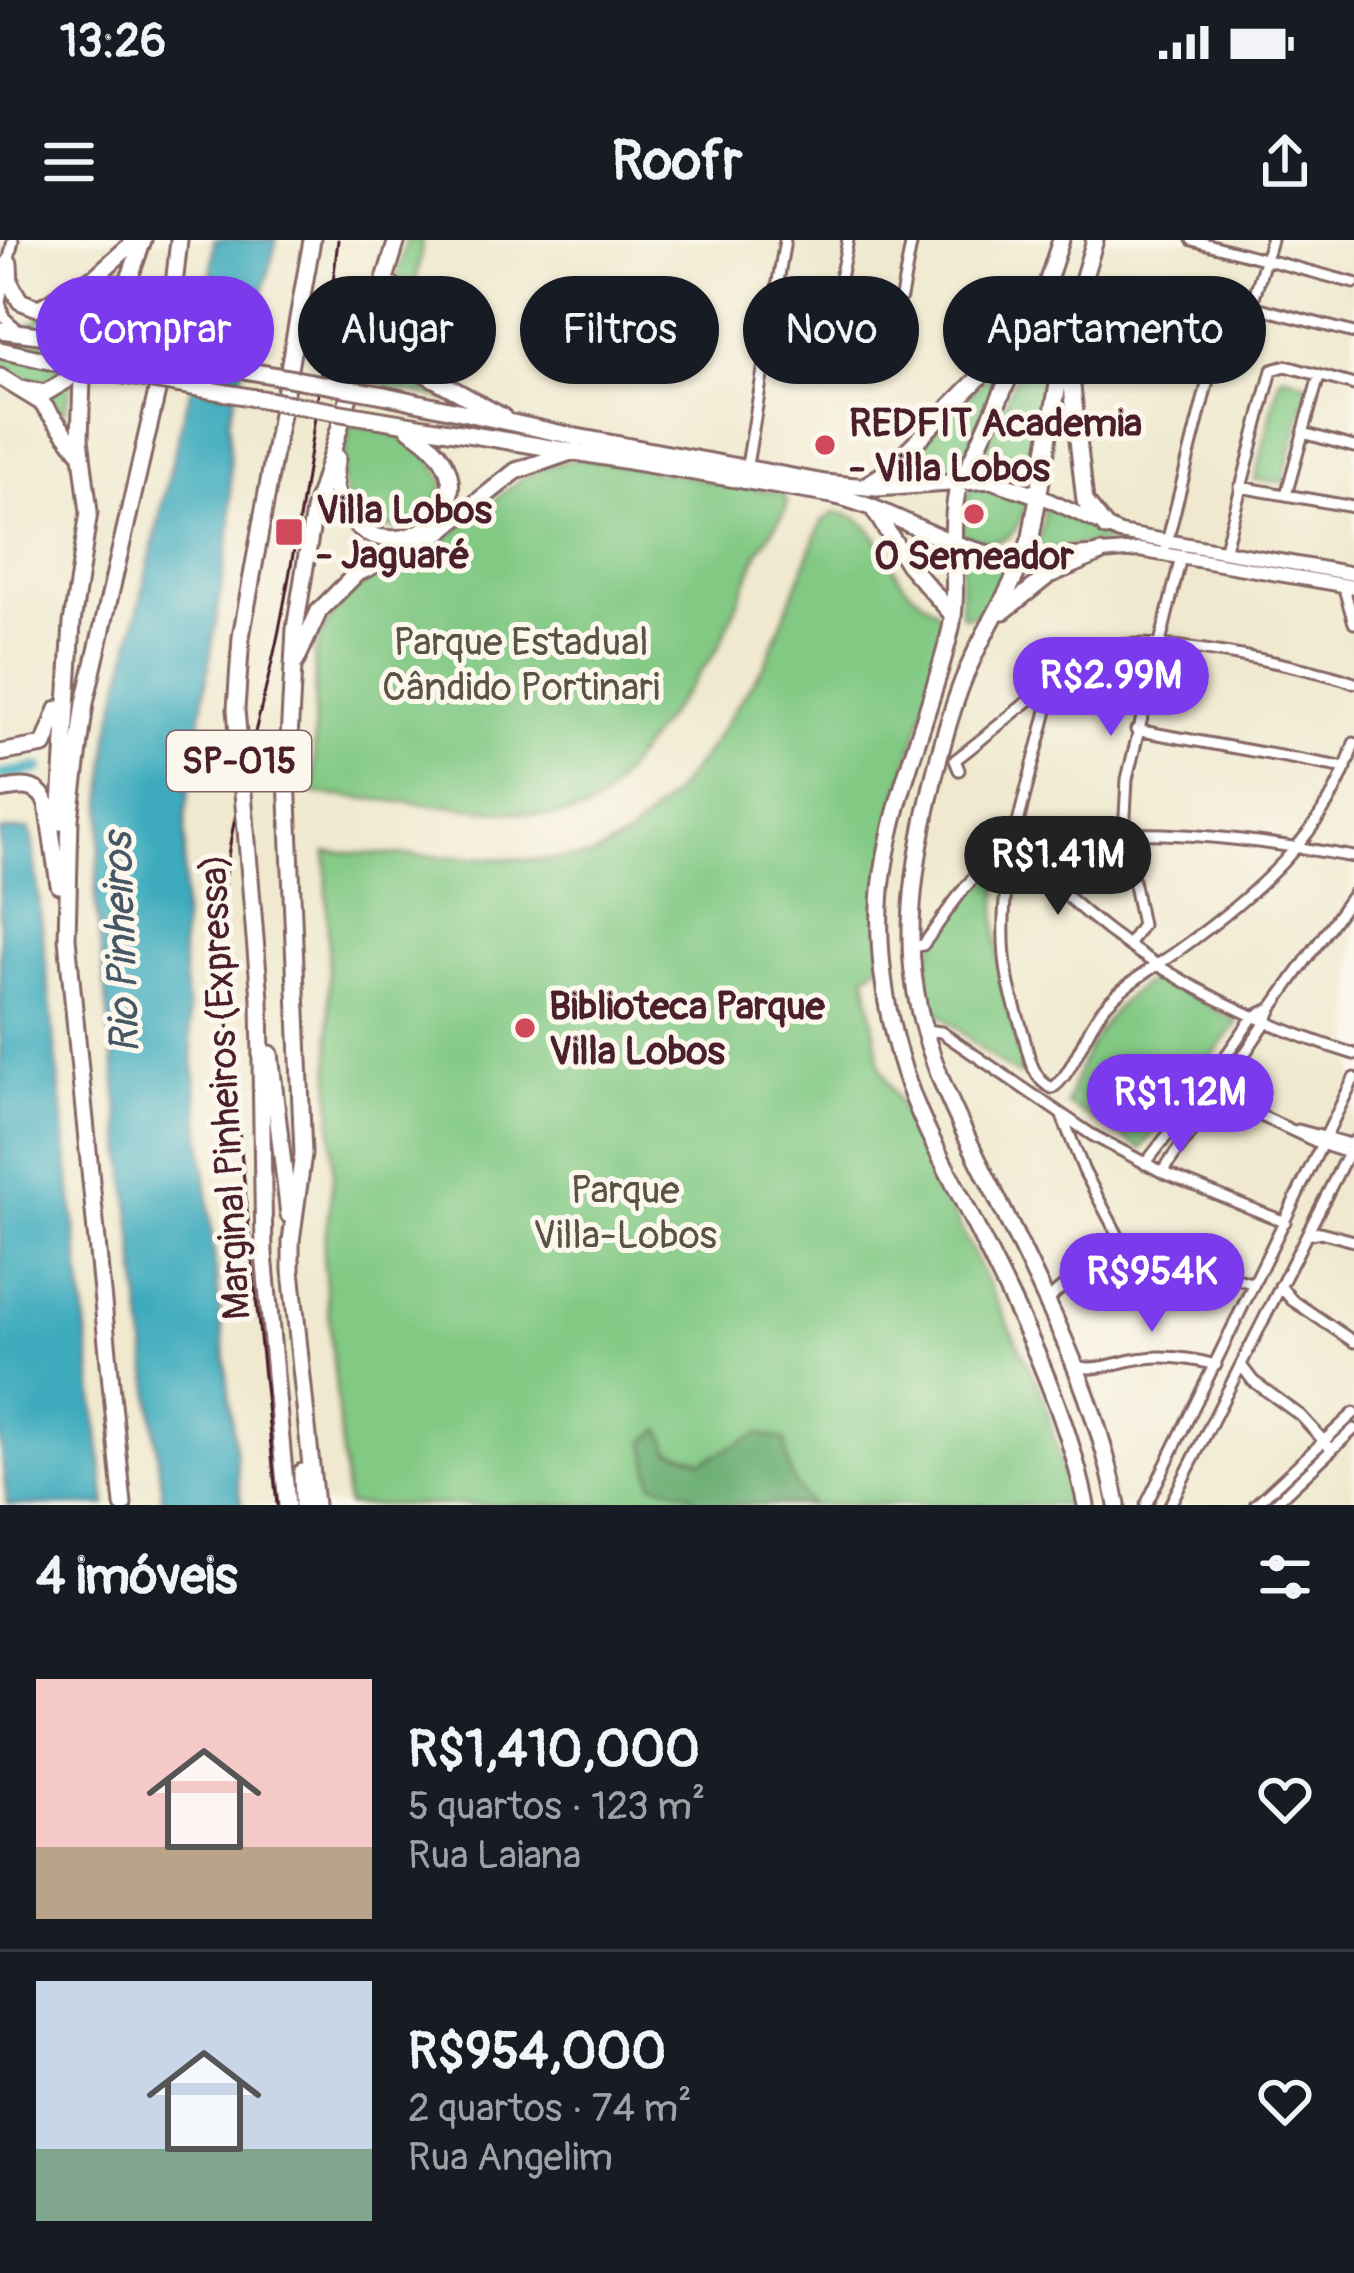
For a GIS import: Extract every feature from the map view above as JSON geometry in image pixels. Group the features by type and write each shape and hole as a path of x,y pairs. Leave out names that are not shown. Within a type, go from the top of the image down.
{"highway":[{"path":"95,276 139,240"},
{"path":"0,753 40,748 50,737 88,529 89,494 79,415 85,365 139,240"},
{"path":"68,938 70,818 85,703 170,337 179,240"},
{"name":"Marginal Pinheiros (Expressa)","path":"287,1505 266,1296 260,998 236,709 241,637 312,240"},
{"path":"1052,276 1062,240"},
{"path":"1084,276 1095,240"},
{"path":"396,245 398,262 385,333 390,351 405,365 510,422"},
{"path":"291,1241 303,1154 288,821 292,670 309,535 396,245"},
{"path":"9,263 16,297 36,307"},
{"path":"0,331 64,338 384,395 865,495 952,544 1024,559"},
{"path":"0,350 401,424 745,473"},
{"path":"0,376 45,393 62,384"},
{"path":"865,495 973,384"},
{"path":"1007,384 962,479 954,508 952,615 882,878 884,972 904,1072 935,1146 1043,1366 1086,1505"},
{"path":"1059,384 1024,559 968,667 927,804 913,976 932,1058 1077,1366 1118,1505"},
{"path":"1072,384 1085,501 1106,528"},
{"path":"26,389 52,413 82,456"},
{"path":"340,427 334,480 340,504 361,528 394,539 414,535 436,522 448,506 452,482 447,462 438,451 401,424"},
{"path":"292,670 314,620 340,587 369,566 441,530 516,471 576,450"},
{"path":"865,495 962,479 1004,482 1040,496"},
{"path":"865,495 908,564 952,615"},
{"path":"990,554 1017,541 1035,518"},
{"path":"993,621 1052,572 1100,553"},
{"path":"59,885 72,623"},
{"path":"0,790 32,787 47,803 68,938 123,1505"},
{"path":"901,797 912,807 927,804"},
{"path":"894,825 908,820 922,833"},
{"path":"262,1039 271,1059 315,1505"},
{"path":"935,1146 951,1151 965,1136"},
{"path":"951,1177 964,1162 980,1164"},
{"path":"303,1505 301,1451 306,1436"}],"main road":[{"path":"1040,496 1181,557 1348,586"},
{"path":"1024,559 1165,548 1224,552 1354,574"}],"street":[{"path":"13,240 0,302 4,317 24,334"},
{"path":"745,473 784,240"},
{"path":"840,276 848,240"},
{"path":"905,276 912,240"},
{"path":"1192,240 1354,283"},
{"path":"1260,276 1271,240"},
{"path":"1266,310 1354,333"},
{"path":"1224,552 1272,370 1282,366 1354,386"},
{"path":"1286,495 1319,376"},
{"path":"998,404 1008,384"},
{"path":"1165,548 1207,384"},
{"path":"1303,434 1354,447"},
{"path":"1240,487 1354,507"},
{"path":"1129,944 1142,925 1124,834 1127,779 1181,557"},
{"path":"1348,586 1354,623"},
{"path":"959,770 955,760 1110,647 1160,643 1354,682"},
{"path":"1053,685 1013,848 1005,914 1008,977 1040,1082 1052,1088 1062,1081 1095,1017 1127,986 1239,904 1296,846 1325,810 1354,743"},
{"path":"1136,730 1346,769"},
{"path":"947,737 957,746 973,747"},
{"path":"1354,857 1213,837 1124,834 1028,843 1026,851 1036,867 1158,964 1253,1017 1354,1054"},
{"path":"913,946 923,945 974,881 1013,848"},
{"path":"1225,1099 1225,1084 1271,1008 1354,893"},
{"path":"1145,1164 1253,1017 1271,1008"},
{"path":"925,1030 941,1032 1062,1116 1145,1164 1285,1222"},
{"path":"1211,1077 1225,1084"},
{"path":"1150,1502 1354,1078"},
{"path":"1200,1093 1211,1104"},
{"path":"1162,1172 1211,1104 1225,1099 1287,1127 1352,1147 1170,1505"},
{"path":"1062,1116 1084,1172 1135,1268"},
{"path":"1312,1220 1320,1232"},
{"path":"1304,1237 1320,1232 1354,1241"},
{"path":"1048,1302 1059,1289 1093,1273 1135,1268 1190,1268 1254,1284"},
{"path":"1280,1286 1292,1300 1354,1342"},
{"path":"1271,1304 1292,1300"},
{"path":"1077,1366 1093,1369 1156,1357 1216,1364"},
{"path":"1240,1365 1328,1446"},
{"path":"1232,1383 1253,1381"},
{"path":"1281,1501 1354,1413"},
{"path":"1255,1505 1354,1430"}],"green space":[{"path":"406,240 423,240 417,276 398,276"},
{"path":"36,320 36,384 72,384 64,413 29,380 0,363 0,344"},
{"path":"1280,378 1309,384 1283,482 1255,480"},
{"path":"376,384 430,384 461,403"},
{"path":"980,384 1000,384 963,461 949,475 886,480"},
{"path":"1013,384 1053,384 1034,486 1005,476 974,473"},
{"path":"351,425 397,435 429,456 444,485 426,515 397,528 382,527 354,510 342,476"},
{"name":"Parque Estadual Cândido Portinari","path":"583,458 782,493 787,500 759,551 718,649 603,800 586,811 554,816 314,794 315,654 338,608 372,578 457,530 526,476"},
{"path":"970,487 990,487 1028,499 1012,533 997,541 960,535"},
{"path":"1046,505 1122,540 1037,550"},
{"name":"Parque Villa-Lobos","path":"834,513 848,515 867,527 904,583 945,617 946,632 893,816 880,965 866,975 880,1065 1044,1397 1071,1505 347,1505 323,1256 333,1177 326,852 536,860 591,857 629,836 703,757 766,662 822,521"},
{"path":"961,557 1013,566 985,611 965,617 961,614"},
{"path":"1004,860 997,939 1004,992 1024,1069 1019,1075 935,1009 926,994 924,977 928,958 948,921"},
{"path":"1157,977 1238,1022 1141,1149 1067,1104 1080,1067 1111,1014"},
{"path":"661,1429 670,1450 703,1461 758,1434 785,1440 791,1476 811,1505 701,1505 689,1493 652,1483 645,1441"}],"water":[{"path":"214,240 277,240 267,276 211,276"},
{"name":"Rio Pinheiros","path":"193,384 238,384 229,419 231,525 186,811 182,954 241,1505 163,1505 95,897 109,736"},
{"path":"29,829 106,1505 7,1505 0,1438 0,831"}],"waterway":[{"path":"3,775 39,768"}],"railway":[{"path":"277,1505 220,944 234,825 297,533 338,240"}],"place":[{"name":"REDFIT Academia - Villa Lobos","path":"825,445"},
{"name":"O Semeador","path":"974,514"},
{"name":"Villa Lobos - Jaguaré","path":"289,532"},
{"name":"Biblioteca Parque Villa Lobos","path":"525,1028"}]}
